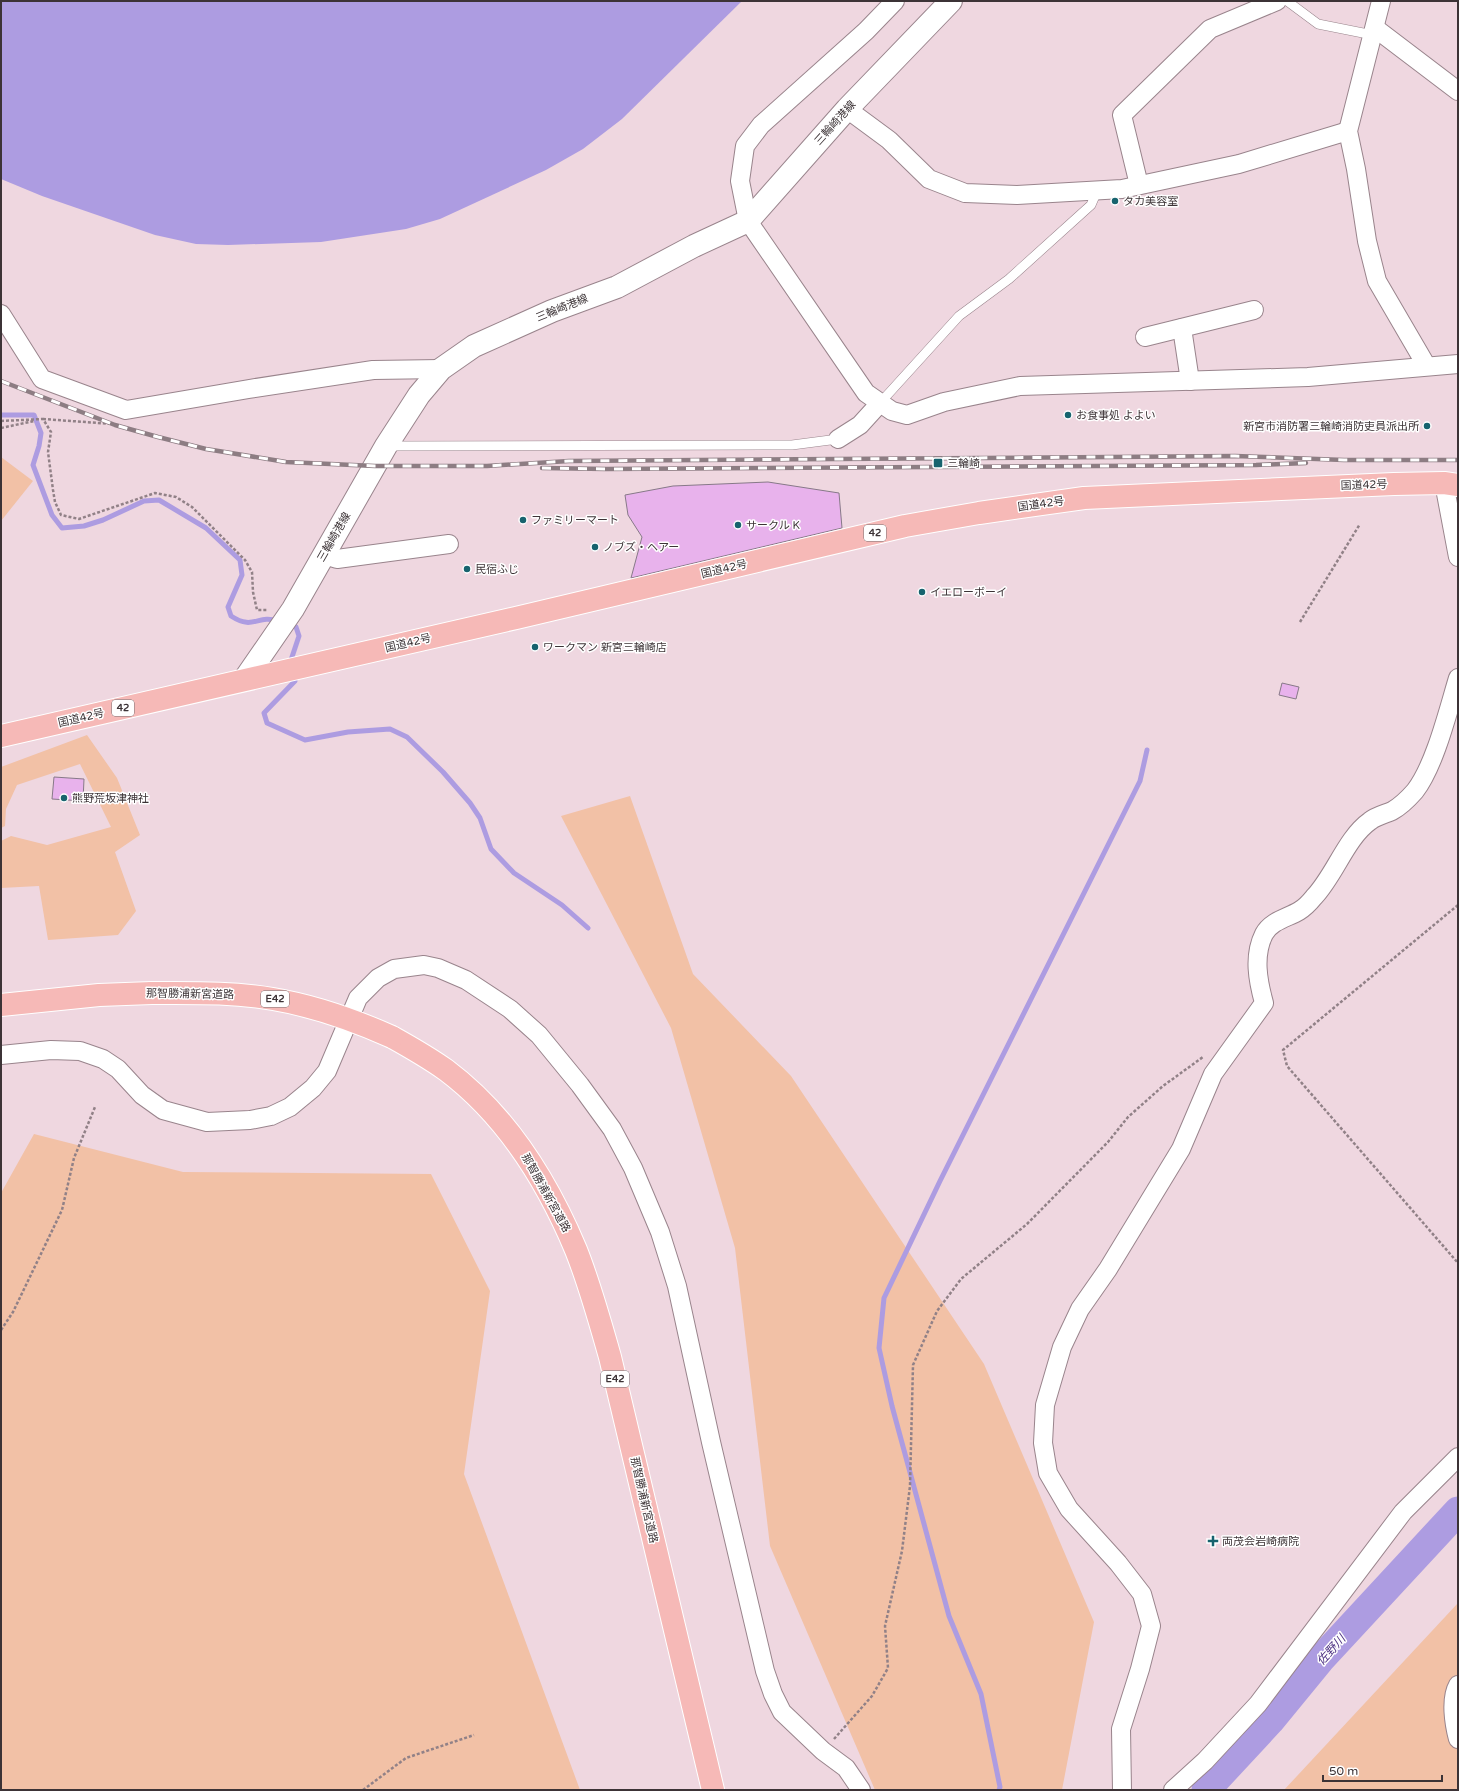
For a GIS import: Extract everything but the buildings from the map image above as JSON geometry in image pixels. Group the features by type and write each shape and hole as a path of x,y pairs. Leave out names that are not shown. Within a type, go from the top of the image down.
{"highway":[{"name":"国道42号","path":"6,739 303,666 540,613 898,528 979,513 1084,498 1451,484"},
{"name":"那智勝浦新宮道路","path":"1,1006 99,995 212,993 273,999 317,1008 357,1022 392,1037 419,1052 447,1071 498,1120 520,1148 541,1180 576,1251 592,1296 610,1357 713,1790"}],"main road":[{"name":"三輪崎港線","path":"244,680 273,640 283,608 324,555 386,446 419,395 441,369 474,346 552,311 617,287 694,246 748,221 847,109 951,1"}],"street":[{"path":"895,1 866,31 761,125 744,146 740,181 748,221 866,393 892,411 907,415 944,402 1020,386 1308,377 1426,365 1458,364"},
{"path":"1139,185 1122,115 1210,29 1277,1"},
{"path":"1381,1 1348,131 1356,169 1367,241 1377,281 1426,365"},
{"path":"1374,32 1458,91"},
{"path":"847,109 889,140 929,179 965,193 1017,195 1122,189 1239,164 1348,131"},
{"path":"1146,337 1254,310"},
{"path":"1,314 42,379 126,410 250,388 373,370 441,369"},
{"path":"1182,328 1190,381"},
{"path":"838,439 860,425 880,402"},
{"path":"1451,484 1458,557"},
{"path":"324,555 337,559 449,544"},
{"path":"1122,1790 1121,1729 1140,1669 1151,1626 1142,1594 1118,1563 1069,1509 1048,1473 1043,1443 1045,1405 1062,1347 1080,1309 1108,1269 1181,1149 1213,1074 1264,1003 1259,986 1257,957 1264,934 1272,925 1300,911 1315,896 1358,831 1371,820 1394,810 1405,802 1416,790 1425,775 1433,755 1458,678"},
{"path":"1,1055 51,1050 80,1051 103,1059 118,1069 142,1094 163,1110 207,1122 250,1120 271,1116 290,1107 313,1088 327,1071 358,998 378,978 394,969 424,965 438,968 466,980 510,1009 539,1035 580,1085 612,1129 633,1168 657,1225 677,1286 711,1442 765,1671 773,1694 782,1712 823,1751 846,1768 861,1790"},
{"path":"1173,1790 1205,1761 1258,1704 1403,1512 1458,1457"},
{"path":"1458,1685 1453,1712 1458,1739"}],"lane":[{"path":"1287,1 1318,24 1374,32"},
{"path":"880,402 959,316 1009,279 1091,205 1097,190"},
{"path":"386,446 792,445 838,439"}],"path":[{"path":"1,428 43,419"},
{"path":"43,419 51,432 48,452 53,490 61,516 79,519 155,493 176,497 192,507 246,560 252,572 253,592 257,610 266,611 283,608"},
{"path":"1,421 43,419 115,425"},
{"path":"1300,622 1360,524"},
{"path":"1458,905 1283,1050 1287,1066 1458,1261"},
{"path":"823,1751 872,1696 888,1668 886,1626 902,1551 910,1486 913,1365 937,1311 961,1279 1027,1224 1108,1142 1128,1117 1163,1086 1204,1057"},
{"path":"1,1330 13,1312 62,1210 74,1158 95,1107"},
{"path":"363,1790 406,1758 474,1735"}],"shaded area":[{"path":"1,1 742,1 622,119 583,149 546,170 440,219 406,229 321,242 228,245 196,244 155,235 42,196 1,179"},
{"path":"1,457 33,481 1,521"},
{"path":"87,735 117,778 140,835 115,852 136,911 118,935 48,940 39,886 1,888 1,841 11,836 47,845 111,827 80,764 17,785 6,809 5,826 1,828 1,767"},
{"path":"630,796 693,974 791,1076 984,1364 1094,1622 1062,1790 875,1790 770,1546 735,1248 671,1028 561,816"},
{"path":"34,1134 183,1172 431,1174 490,1291 464,1474 580,1790 1,1790 1,1193"},
{"path":"1458,1603 1458,1790 1284,1790"}],"waterway":[{"path":"1,415 34,415 41,433 39,446 33,465 52,515 62,528 84,526 103,520 144,501 159,500 206,528 240,560 242,575 228,607 231,616 245,622 265,619 278,621"},
{"path":"289,625 296,627 299,636 291,660 292,664"},
{"path":"294,674 295,681 264,713 267,723 305,740 348,732 390,729 407,737 443,772 470,803 480,818 491,849 514,873 562,905 588,928"},
{"path":"999,1790 1000,1787 981,1694 949,1616 892,1406 879,1348 884,1298 940,1181 1140,781 1147,750"},
{"name":"佐野川","path":"1206,1790 1270,1721 1320,1660 1458,1511"}],"railway":[{"path":"1,381 115,425 206,449 286,462 375,466 487,466 569,461 1235,456 1344,460 1458,460"},
{"path":"542,468 606,469 1256,465 1306,463"}],"place":[{"name":"タカ美容室","path":"1115,201"},
{"name":"お食事処 よよい","path":"1068,415"},
{"name":"新宮市消防署三輪崎消防吏員派出所","path":"1427,426"},
{"name":"三輪崎","path":"938,463"},
{"name":"ファミリーマート","path":"523,520"},
{"name":"サークル K","path":"738,525"},
{"name":"ノブズ・ヘアー","path":"595,547"},
{"name":"民宿ふじ","path":"467,569"},
{"name":"イエローボーイ","path":"922,592"},
{"name":"ワークマン 新宮三輪崎店","path":"535,647"},
{"name":"熊野荒坂津神社","path":"64,798"},
{"name":"両茂会岩崎病院","path":"1213,1541"}]}
